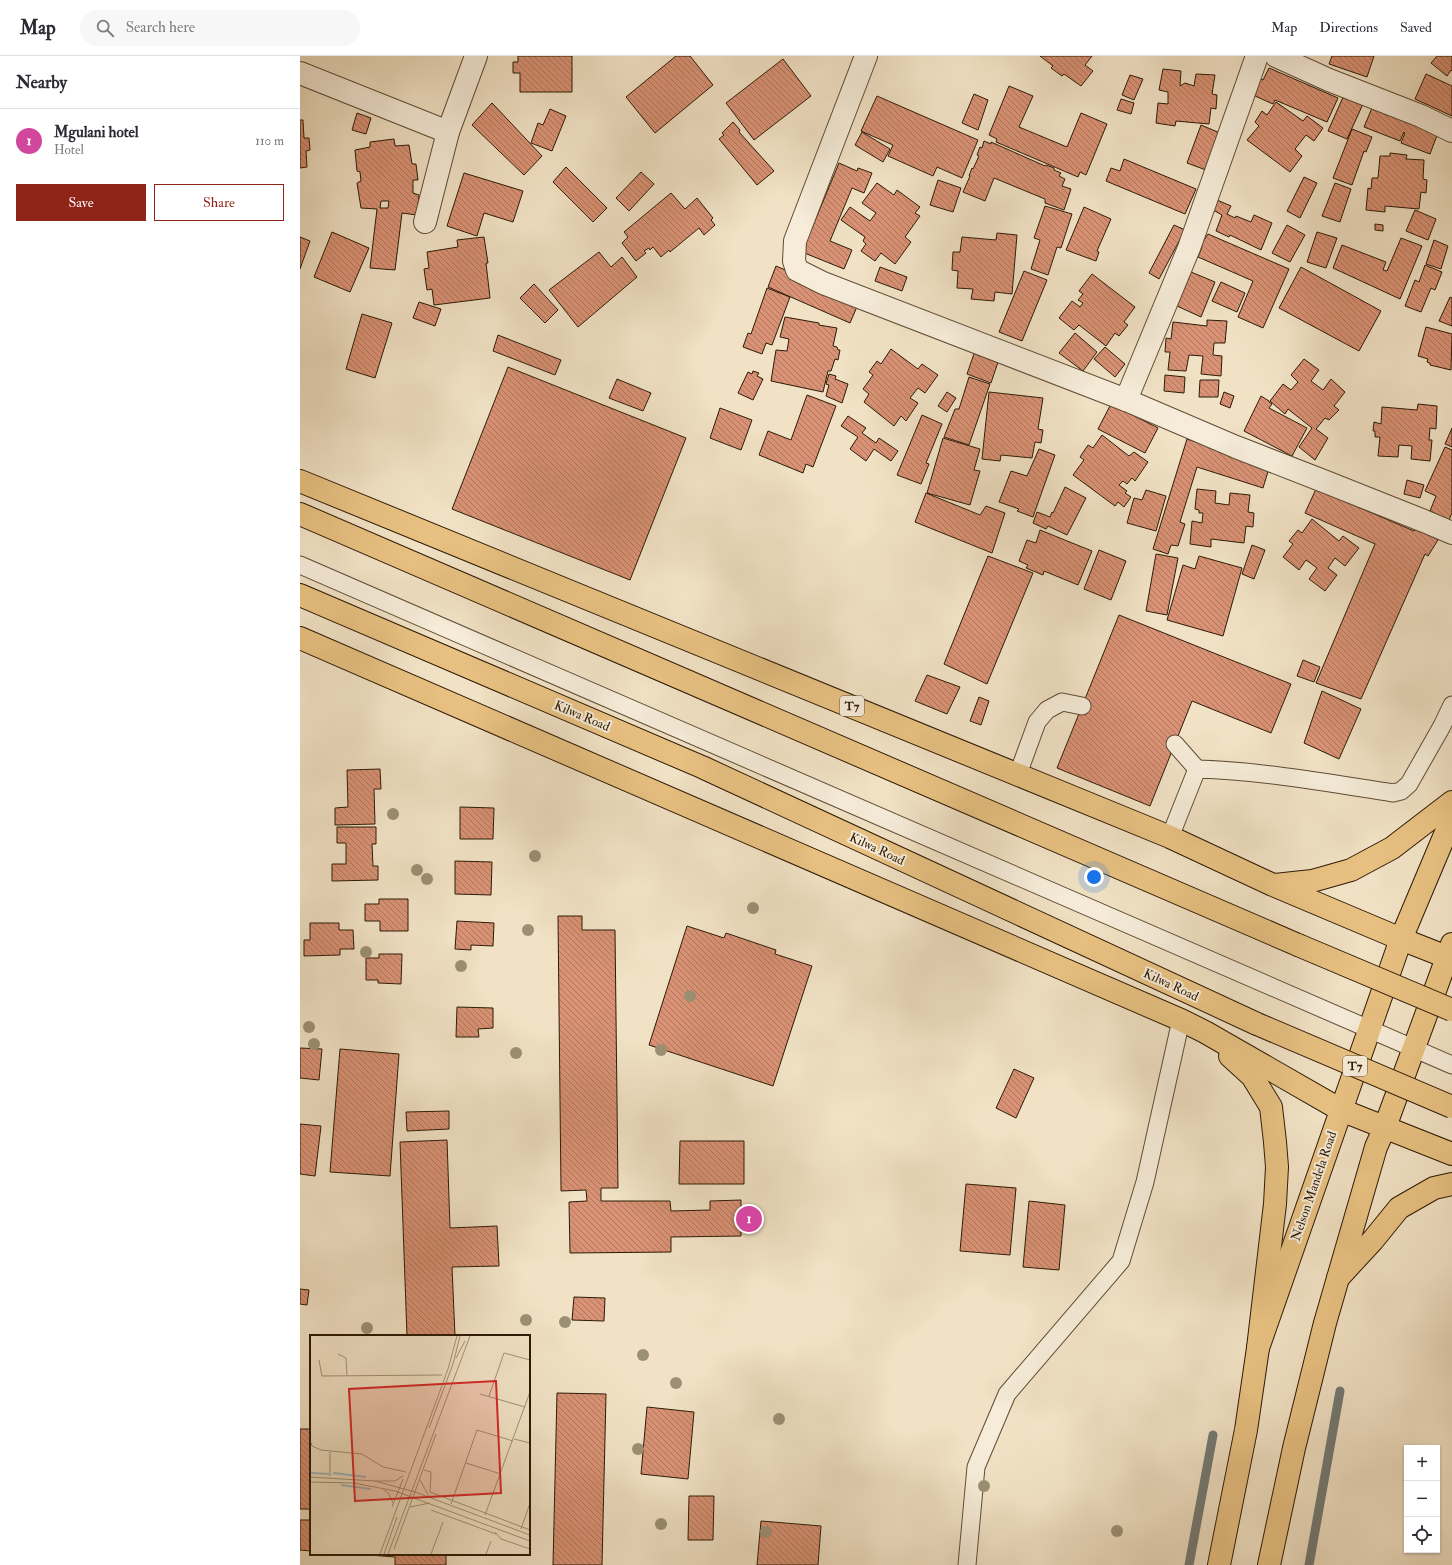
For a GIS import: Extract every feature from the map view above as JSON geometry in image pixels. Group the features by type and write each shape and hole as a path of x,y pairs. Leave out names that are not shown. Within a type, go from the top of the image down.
{"main road":[{"name":"T7","path":"300,481 1170,837 1273,885 1401,939 1450,953"},
{"path":"300,514 1452,1010"},
{"name":"Kilwa Road","path":"300,595 702,767 1257,1024 1452,1107"},
{"path":"300,638 1181,1020 1205,1032 1341,1110 1452,1154"},
{"path":"1273,885 1312,881 1351,870 1392,848 1452,802"},
{"name":"Nelson Mandela Road","path":"1219,1565 1246,1430 1258,1348 1401,939 1452,818"},
{"path":"1269,1565 1294,1448 1325,1323 1376,1147 1385,1127 1450,953"},
{"path":"1205,1032 1252,1076 1271,1107 1277,1167 1275,1204 1258,1348"},
{"path":"1338,1278 1400,1208 1434,1188 1452,1184"}],"street":[{"path":"425,222 448,132 476,56"},
{"path":"866,56 796,242 794,261 797,270 823,283 1126,400 1236,448 1326,482 1452,533"},
{"path":"1126,400 1189,248 1257,56"},
{"path":"1276,56 1328,80 1421,116 1452,131"},
{"path":"300,73 448,132"}],"lane":[{"path":"300,565 1452,1065"},
{"path":"1018,774 1037,722 1047,710 1062,702 1082,706"},
{"path":"1175,744 1197,769 1226,770 1281,776 1393,793 1401,791 1409,784 1442,726 1452,705"},
{"path":"1170,837 1197,769"},
{"path":"967,1565 976,1467 1007,1394 1121,1261 1145,1182 1181,1020"}],"building":[{"path":"518,56 572,56 572,92 520,92 520,73 513,73 513,62 518,62"},
{"path":"676,56 690,56 713,85 655,133 626,97"},
{"path":"1040,56 1092,56 1085,65 1093,71 1081,86 1064,74 1062,76 1051,68 1053,66"},
{"path":"1332,56 1374,56 1367,77 1329,64"},
{"path":"1437,56 1452,56 1452,71 1451,70 1447,76 1431,63"},
{"path":"783,59 811,96 754,140 726,103"},
{"path":"1269,68 1338,98 1327,122 1275,100 1273,104 1255,96 1256,92 1254,91 1260,79 1263,80"},
{"path":"1163,69 1181,71 1180,86 1185,83 1194,86 1196,74 1215,75 1212,94 1217,95 1216,109 1211,108 1209,124 1176,121 1175,126 1156,123 1158,103 1168,104 1168,92 1159,90"},
{"path":"1426,74 1452,86 1452,116 1415,99"},
{"path":"1130,75 1143,79 1134,100 1122,95"},
{"path":"1009,86 1033,96 1019,127 1067,147 1081,113 1107,124 1086,175 1080,172 1078,177 996,142 997,139 989,135"},
{"path":"974,94 988,100 978,130 962,123"},
{"path":"1344,95 1363,104 1347,139 1328,131"},
{"path":"877,96 978,140 962,178 937,167 933,176 888,156 893,145 861,131"},
{"path":"1121,99 1134,103 1131,114 1117,110"},
{"path":"1276,102 1303,121 1307,116 1323,128 1314,141 1306,135 1295,149 1302,156 1290,172 1247,140 1259,126 1255,122 1262,111 1267,115"},
{"path":"492,103 542,156 524,175 472,125"},
{"path":"1372,108 1439,130 1430,154 1401,143 1405,133 1404,132 1400,141 1364,127"},
{"path":"550,109 566,116 552,151 531,143 538,123 543,125"},
{"path":"357,113 371,118 366,134 352,130"},
{"path":"300,120 303,120 304,138 309,138 310,150 306,151 307,167 300,168"},
{"path":"733,122 740,130 739,132 774,171 757,185 719,139 724,135 722,133"},
{"path":"1201,125 1220,133 1206,170 1187,163"},
{"path":"1352,129 1372,137 1366,152 1364,151 1352,185 1333,178"},
{"path":"862,132 890,149 883,162 855,145"},
{"path":"394,139 395,146 409,145 412,164 416,164 418,180 413,180 413,193 419,195 417,215 402,213 395,270 370,268 377,209 361,208 357,183 361,181 360,172 357,171 355,150 370,147 370,142","holes":["381,201 389,201 388,208 380,208"]},
{"path":"984,141 991,144 991,142 1045,166 1054,168 1054,170 1061,173 1059,176 1065,179 1062,186 1071,189 1064,210 1045,203 1045,199 994,178 985,201 963,192 972,168 973,169 979,156 977,155 980,147 982,148"},
{"path":"1390,153 1407,155 1406,159 1424,160 1423,179 1427,180 1426,193 1421,192 1419,209 1385,206 1385,212 1366,210 1368,188 1371,189 1372,178 1378,178 1380,156 1390,156"},
{"path":"1124,159 1196,189 1185,214 1106,181 1111,168 1120,171"},
{"path":"839,163 857,171 858,168 872,173 864,193 852,188 830,241 852,250 844,269 802,252"},
{"path":"566,167 607,208 593,222 553,182"},
{"path":"641,172 654,184 629,211 616,198"},
{"path":"464,173 523,191 513,222 484,213 477,236 447,226"},
{"path":"1304,177 1317,183 1300,218 1287,211"},
{"path":"938,180 961,188 953,212 930,205"},
{"path":"877,183 894,195 897,190 920,207 915,213 920,216 905,237 911,242 895,264 881,253 875,261 861,251 866,244 863,241 865,237 841,220 850,207 870,221 876,213 862,203"},
{"path":"1335,183 1351,189 1340,222 1322,216"},
{"path":"671,193 685,209 697,198 713,218 711,220 715,225 704,235 699,228 670,252 669,250 661,257 653,247 650,250 649,248 644,251 646,253 636,261 622,243 628,237 624,232"},
{"path":"1217,200 1231,206 1227,214 1235,218 1236,216 1251,222 1254,215 1272,223 1261,250 1230,235 1229,237 1216,231 1222,215 1213,210"},
{"path":"1045,206 1072,214 1061,248 1057,247 1048,275 1031,269 1040,240 1034,238"},
{"path":"1084,207 1111,219 1097,251 1099,252 1096,261 1066,250"},
{"path":"1415,210 1436,219 1428,240 1406,231"},
{"path":"1375,224 1383,225 1383,231 1375,230"},
{"path":"1174,225 1185,230 1159,279 1149,273"},
{"path":"1287,225 1305,235 1290,262 1272,253"},
{"path":"332,232 369,248 350,292 314,277"},
{"path":"1317,232 1337,238 1326,268 1307,262"},
{"path":"997,233 1017,235 1012,294 995,292 994,301 971,299 973,289 957,288 958,271 952,270 953,252 960,252 962,237 996,240"},
{"path":"1208,234 1289,269 1263,328 1238,317 1253,281 1198,257 1202,247 1200,246"},
{"path":"300,237 310,241 300,269"},
{"path":"484,237 488,263 486,263 490,298 434,305 432,289 427,290 424,269 429,268 427,252 458,247 457,240"},
{"path":"1401,238 1422,246 1400,299 1333,268 1342,245 1386,262 1383,270 1387,271"},
{"path":"1434,240 1448,246 1441,269 1426,264"},
{"path":"599,252 611,267 622,257 637,277 578,327 549,290"},
{"path":"1425,265 1442,272 1435,290 1431,288 1421,312 1405,306 1415,280 1419,282"},
{"path":"776,266 859,302 850,323 768,287"},
{"path":"880,267 907,277 902,291 875,281"},
{"path":"1301,267 1381,311 1359,351 1279,308"},
{"path":"1024,271 1047,280 1022,341 999,332"},
{"path":"1191,272 1215,282 1201,317 1177,306"},
{"path":"1092,274 1135,307 1124,322 1128,325 1119,336 1115,333 1106,346 1079,325 1074,330 1059,318 1072,301 1080,307 1083,303 1078,300 1083,294 1079,291"},
{"path":"1221,282 1245,293 1237,312 1212,301"},
{"path":"534,284 558,310 545,323 520,298"},
{"path":"767,288 790,297 772,345 766,343 762,354 743,347 748,333 751,334"},
{"path":"1450,297 1452,298 1452,326 1439,321"},
{"path":"419,302 441,309 435,326 413,318"},
{"path":"362,314 392,323 375,378 346,369"},
{"path":"785,317 837,328 833,346 840,350 838,360 835,359 831,371 828,371 823,392 771,381 776,350 787,351 789,339 780,337"},
{"path":"1207,320 1227,321 1225,343 1214,343 1213,355 1222,356 1221,376 1201,374 1203,356 1189,355 1186,371 1168,370 1170,352 1165,352 1166,338 1171,339 1173,322 1207,326"},
{"path":"1426,327 1452,334 1451,370 1430,365 1430,363 1427,362 1428,359 1418,356"},
{"path":"1075,333 1097,352 1083,371 1059,353"},
{"path":"498,335 561,360 555,375 493,351"},
{"path":"1105,347 1125,364 1115,377 1094,359"},
{"path":"976,348 1000,356 991,383 967,374"},
{"path":"891,349 918,369 922,364 938,375 925,393 918,388 910,398 918,403 906,421 901,416 894,426 864,402 869,394 863,389 873,375 869,372 877,361 881,364"},
{"path":"1304,359 1319,370 1311,381 1323,390 1331,379 1345,392 1334,406 1339,410 1329,420 1325,418 1316,429 1328,438 1315,460 1299,447 1312,428 1288,409 1285,414 1270,401 1283,384 1291,390 1298,382 1291,375"},
{"path":"508,367 686,438 630,580 452,509"},
{"path":"753,371 759,373 757,376 763,379 753,400 738,393 748,372 752,374"},
{"path":"829,374 836,376 835,379 848,384 842,403 826,396 829,385 826,384"},
{"path":"1165,375 1185,377 1184,393 1164,391"},
{"path":"969,377 990,384 969,445 944,437 955,409 959,409"},
{"path":"617,379 651,393 643,411 609,398"},
{"path":"1200,380 1219,380 1218,397 1199,397"},
{"path":"947,392 956,398 947,412 938,406"},
{"path":"989,392 1043,398 1038,429 1043,430 1041,443 1035,442 1032,458 1001,455 1000,461 982,459"},
{"path":"1224,392 1234,396 1230,408 1220,404"},
{"path":"807,395 836,406 813,467 806,464 803,473 759,455 768,431 791,440"},
{"path":"1261,396 1272,404 1269,408 1307,428 1292,456 1244,431"},
{"path":"1111,404 1158,428 1145,453 1098,429"},
{"path":"1418,404 1437,406 1436,429 1430,428 1429,440 1432,440 1430,461 1411,459 1412,446 1399,445 1398,457 1378,456 1380,437 1375,437 1375,431 1373,431 1374,422 1381,424 1382,407 1417,410"},
{"path":"720,408 752,420 741,450 710,438"},
{"path":"922,415 942,424 926,463 929,464 921,484 897,475"},
{"path":"848,416 866,428 862,433 876,443 879,438 898,451 891,461 874,449 866,461 850,449 858,437 841,426"},
{"path":"1452,428 1452,447 1445,444"},
{"path":"1102,435 1129,456 1134,452 1148,462 1135,481 1132,478 1127,484 1123,481 1119,485 1127,491 1125,493 1131,497 1124,507 1118,502 1115,506 1073,475 1084,460 1080,457 1088,445 1093,448"},
{"path":"943,438 980,449 974,470 980,471 970,505 927,493"},
{"path":"1187,439 1270,465 1263,488 1197,467 1180,522 1185,524 1178,546 1171,545 1168,554 1153,549"},
{"path":"1445,447 1452,450 1452,513 1449,520 1430,511 1436,496 1425,491"},
{"path":"1039,449 1055,455 1033,517 1017,511 1019,509 999,502 1011,471 1027,476"},
{"path":"1407,480 1424,485 1420,498 1404,494"},
{"path":"1065,487 1086,498 1067,535 1048,526 1046,529 1033,523 1037,512 1050,517"},
{"path":"1197,489 1216,491 1215,503 1229,505 1230,493 1250,495 1248,512 1254,513 1253,527 1246,526 1244,543 1211,539 1211,547 1190,544 1192,521 1202,523 1203,513 1199,513 1199,510 1195,509"},
{"path":"1316,489 1414,531 1417,528 1438,540 1428,556 1425,554 1361,699 1316,683 1375,544 1305,513"},
{"path":"1146,490 1166,496 1156,531 1127,523 1134,498 1142,500"},
{"path":"926,493 980,515 986,506 1005,513 992,553 915,522"},
{"path":"1312,519 1339,541 1343,536 1359,548 1345,566 1335,558 1328,568 1337,575 1325,591 1309,579 1317,568 1306,560 1299,570 1283,557 1293,544 1289,541 1298,530 1302,533"},
{"path":"1040,530 1092,551 1078,585 1044,571 1043,575 1026,568 1028,565 1019,561 1027,540 1036,543"},
{"path":"1252,545 1265,550 1254,579 1242,574"},
{"path":"1099,550 1126,561 1111,600 1084,589"},
{"path":"1156,554 1178,558 1167,615 1146,611"},
{"path":"988,556 1033,573 987,684 944,664"},
{"path":"1199,556 1242,568 1223,636 1167,620 1183,565 1195,569"},
{"path":"1119,615 1291,684 1271,733 1192,701 1150,806 1057,768"},
{"path":"1303,660 1320,667 1314,682 1297,676"},
{"path":"927,675 960,687 947,714 915,701"},
{"path":"1322,691 1361,709 1339,759 1304,743"},
{"path":"979,697 989,701 981,725 970,721"},
{"path":"380,769 381,789 374,789 375,824 335,825 335,808 348,807 347,770"},
{"path":"460,807 494,808 493,839 460,839"},
{"path":"337,827 376,827 376,844 372,844 373,866 378,866 378,880 332,881 332,864 346,864 346,843 337,843"},
{"path":"455,861 492,862 491,895 455,894"},
{"path":"379,899 408,899 408,931 380,931 380,921 365,921 365,904 379,904"},
{"path":"558,916 582,916 582,930 615,930 618,1188 601,1188 601,1201 670,1201 671,1211 710,1210 710,1201 741,1200 741,1236 671,1237 671,1252 570,1253 569,1202 587,1201 586,1190 561,1191"},
{"path":"457,921 494,923 493,946 471,945 471,950 455,949"},
{"path":"310,923 339,923 339,930 353,930 354,949 340,949 340,955 304,956 304,940 310,940"},
{"path":"687,926 724,938 726,933 776,950 775,954 812,966 773,1086 649,1045"},
{"path":"379,954 402,954 401,984 378,983 378,980 366,980 366,958 379,958"},
{"path":"457,1007 493,1008 493,1028 478,1029 479,1037 456,1037"},
{"path":"300,1048 322,1049 319,1080 300,1078"},
{"path":"340,1049 399,1054 390,1176 330,1172"},
{"path":"1014,1069 1034,1078 1016,1118 996,1108"},
{"path":"449,1111 449,1129 407,1131 406,1112"},
{"path":"300,1124 321,1126 315,1176 300,1174"},
{"path":"447,1140 450,1228 497,1226 499,1266 452,1267 455,1335 407,1335 400,1142"},
{"path":"680,1141 744,1141 744,1184 679,1184"},
{"path":"966,1184 1016,1188 1010,1255 960,1251"},
{"path":"1029,1201 1065,1205 1059,1270 1023,1267"},
{"path":"300,1289 309,1290 307,1305 300,1304"},
{"path":"574,1297 605,1298 604,1321 572,1320"},
{"path":"557,1393 606,1394 602,1565 553,1565"},
{"path":"647,1407 694,1412 688,1479 641,1474"},
{"path":"300,1429 310,1429 310,1509 300,1509"},
{"path":"689,1496 714,1496 713,1540 688,1540"},
{"path":"300,1520 310,1520 310,1551 300,1550"},
{"path":"761,1521 821,1526 818,1565 757,1565"},
{"path":"369,1555 446,1555 446,1565 395,1565 395,1557"}],"waterway":[{"path":"1309,1565 1340,1391"},
{"path":"1189,1565 1213,1435"}],"place":[{"name":"Mgulani hotel","path":"749,1219"}]}
